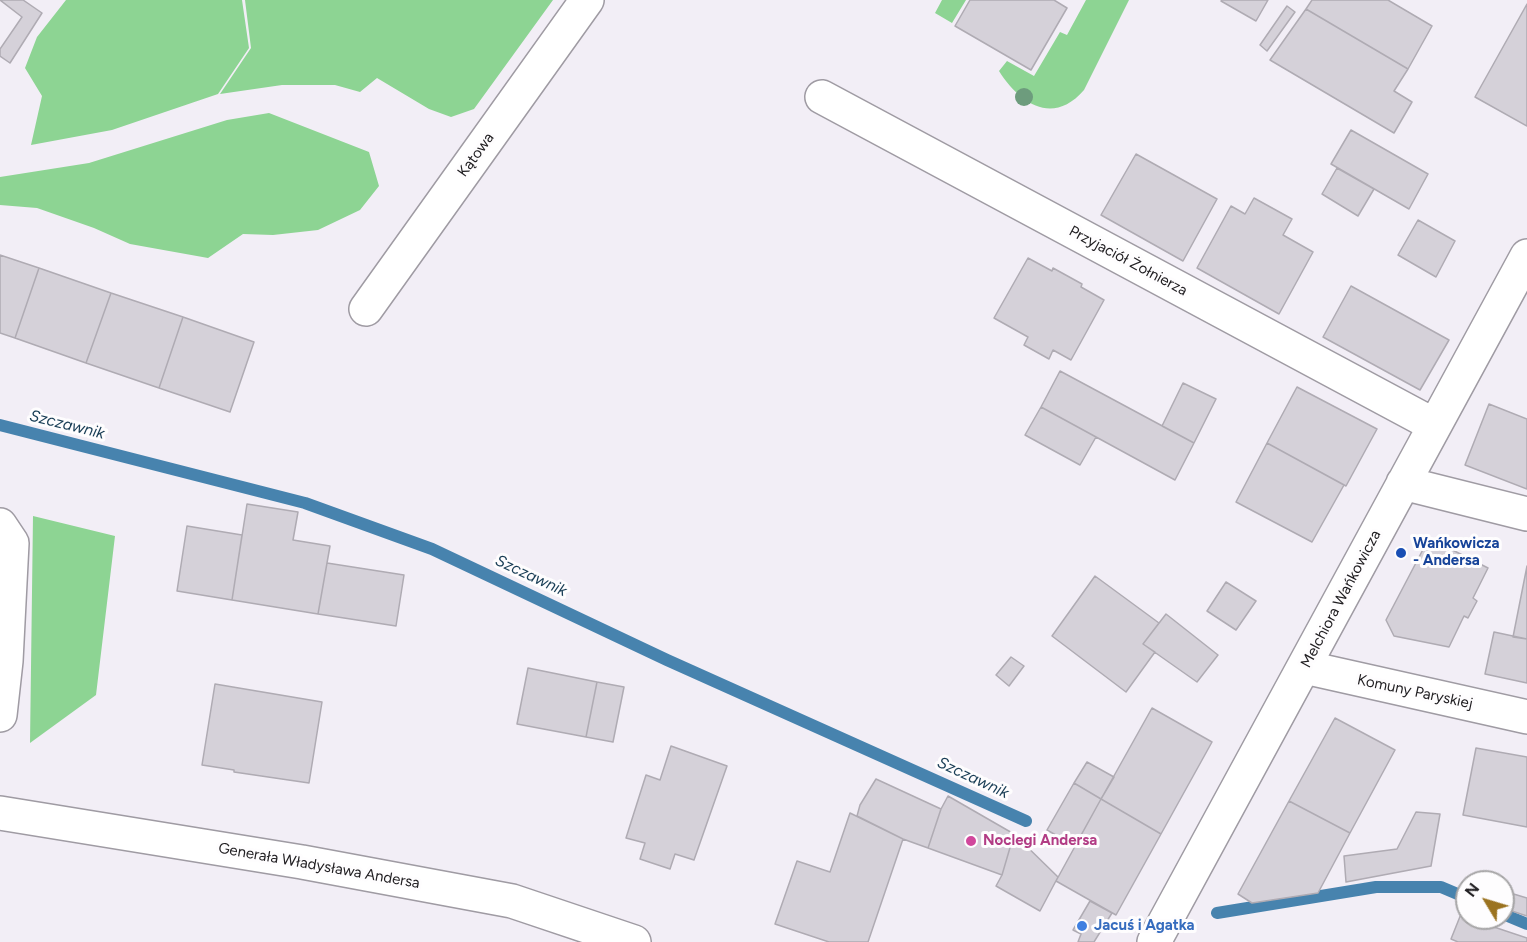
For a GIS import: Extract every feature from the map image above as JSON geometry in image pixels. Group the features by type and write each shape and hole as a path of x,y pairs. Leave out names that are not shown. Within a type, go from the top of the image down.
{"street":[{"name":"Kątowa","path":"366,309 587,0"},
{"name":"Przyjaciół Żołnierza","path":"822,97 1434,425"},
{"name":"Melchiora Wańkowicza","path":"1154,942 1527,256"},
{"path":"1404,483 1527,514"},
{"path":"0,525 12,543 6,661 0,715"},
{"name":"Komuny Paryskiej","path":"1304,668 1527,717"},
{"name":"Generała Władysława Andersa","path":"0,813 303,862 512,901 634,942"}],"green space":[{"path":"66,0 242,0 249,48 218,94 112,130 31,145 42,96 25,68 37,37"},
{"path":"245,0 553,0 474,109 451,117 429,109 377,78 360,92 335,85 282,85 220,94 251,48"},
{"path":"942,0 966,0 952,23 935,13"},
{"path":"1086,0 1129,0 1084,90 1061,107 1049,109 1027,101 1007,83 999,71 1007,61 1034,76 1060,32 1067,35"},
{"path":"269,113 369,152 379,186 360,210 318,230 273,235 243,234 208,258 130,244 94,228 37,208 0,205 0,177 89,163 227,120"},
{"path":"33,516 115,536 96,695 30,743"}],"building":[{"path":"0,0 23,0 42,13 10,63 0,56 0,49 22,17"},
{"path":"970,0 1054,0 1067,8 1031,70 955,26"},
{"path":"1222,0 1268,0 1256,21"},
{"path":"1312,0 1388,0 1432,26 1408,69 1306,9"},
{"path":"1527,4 1527,126 1475,97"},
{"path":"1287,6 1295,12 1267,51 1260,45"},
{"path":"1306,9 1408,69 1394,91 1412,102 1394,133 1270,60"},
{"path":"1351,130 1428,174 1409,209 1331,164"},
{"path":"1136,154 1217,199 1183,261 1101,215"},
{"path":"1337,168 1374,189 1358,216 1322,194"},
{"path":"1254,198 1292,219 1283,235 1313,252 1279,314 1197,268 1231,206 1245,214"},
{"path":"1418,220 1455,241 1436,277 1398,255"},
{"path":"0,255 39,268 15,338 0,333"},
{"path":"1028,258 1052,271 1053,268 1082,284 1081,287 1104,300 1071,360 1053,350 1049,359 1024,345 1028,337 994,318"},
{"path":"39,268 111,293 86,363 15,338"},
{"path":"1351,286 1449,340 1420,390 1323,337"},
{"path":"111,293 183,317 159,388 86,363"},
{"path":"183,317 254,342 230,412 159,388"},
{"path":"1060,371 1194,443 1175,480 1041,407"},
{"path":"1183,383 1216,399 1194,443 1162,426"},
{"path":"1297,387 1377,429 1346,486 1267,443"},
{"path":"1489,404 1527,419 1527,489 1465,465"},
{"path":"1041,407 1096,437 1080,465 1025,435"},
{"path":"1267,443 1344,485 1312,542 1236,502"},
{"path":"247,504 298,512 293,540 330,546 318,614 232,600"},
{"path":"187,526 242,535 232,600 177,591"},
{"path":"1429,538 1488,568 1473,598 1477,601 1468,618 1464,616 1449,647 1394,636 1386,620"},
{"path":"327,563 404,575 396,626 318,614"},
{"path":"1527,566 1527,639 1513,637"},
{"path":"1095,576 1159,623 1143,644 1155,652 1126,692 1052,636"},
{"path":"1226,582 1256,601 1236,630 1207,611"},
{"path":"1166,614 1218,655 1197,682 1143,644"},
{"path":"1494,632 1527,639 1527,683 1485,674"},
{"path":"1011,657 1024,666 1009,686 996,675"},
{"path":"528,668 597,682 586,737 517,724"},
{"path":"597,682 624,687 613,742 586,737"},
{"path":"215,684 322,702 309,783 202,765"},
{"path":"1152,708 1212,742 1161,834 1101,799"},
{"path":"1335,718 1395,750 1350,833 1289,801"},
{"path":"671,746 727,766 694,860 675,854 670,869 640,859 645,843 626,838 646,775 660,780"},
{"path":"1476,748 1527,757 1527,827 1463,815"},
{"path":"1087,762 1114,777 1101,799 1074,783"},
{"path":"876,779 941,809 928,848 903,839 857,816 860,805"},
{"path":"1074,783 1101,799 1075,846 1047,830"},
{"name":"Noclegi Andersa","path":"948,796 1014,834 1002,875 928,848 941,809"},
{"path":"1101,799 1161,834 1116,915 1056,881"},
{"path":"1289,801 1350,833 1318,893 1252,903 1238,894"},
{"path":"1416,812 1440,814 1431,866 1346,882 1344,856 1397,849"},
{"path":"850,813 903,839 868,942 829,942 775,924 797,861 830,872"},
{"path":"1014,834 1058,877 1040,911 996,886 1002,875"},
{"path":"1515,894 1527,898 1527,916 1515,912"},
{"path":"1090,901 1112,913 1094,942 1078,942 1081,934 1073,930"},
{"path":"1455,929 1503,930 1527,938 1527,942 1458,942 1451,939"}],"waterway":[{"name":"Szczawnik","path":"0,425 305,503 432,549 667,660 1026,821"},
{"name":"Szczawnik","path":"1217,913 1376,887 1441,887 1455,893"},
{"name":"Szczawnik","path":"1515,919 1527,924"}],"place":[{"name":"Wańkowicza - Andersa","path":"1401,553"},
{"name":"Noclegi Andersa","path":"971,841"},
{"name":"Jacuś i Agatka","path":"1082,926"}]}
